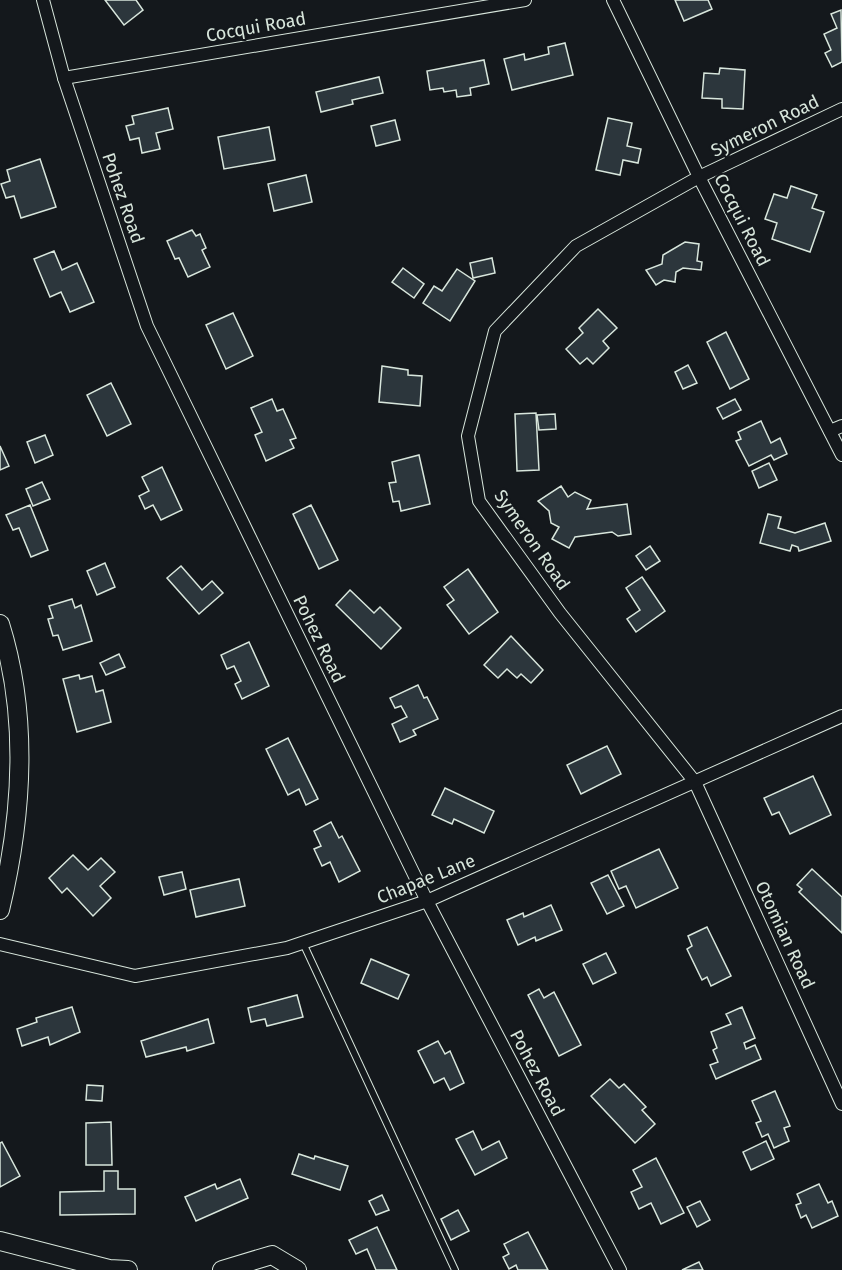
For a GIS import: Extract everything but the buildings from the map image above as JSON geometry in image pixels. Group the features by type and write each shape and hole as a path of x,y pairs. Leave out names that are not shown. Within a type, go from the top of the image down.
{"street":[{"name":"Pohez Road","path":"44,0 64,78 147,326 427,901 620,1270"},
{"name":"Cocqui Road","path":"64,78 525,0"},
{"name":"Cocqui Road","path":"613,0 699,177 842,455"},
{"name":"Symeron Road","path":"695,782 560,613 480,501 468,436 495,331 576,246 699,177 842,109"},
{"path":"830,431 842,426"},
{"path":"0,624 15,698 19,763 12,862 0,910"},
{"name":"Chapae Lane","path":"0,944 135,976 286,948 427,901 842,716"},
{"name":"Otomian Road","path":"695,782 842,1104"},
{"path":"0,1241 109,1269 128,1270"},
{"path":"222,1270 272,1255 297,1270"}],"lane":[{"path":"303,943 455,1270"}]}
